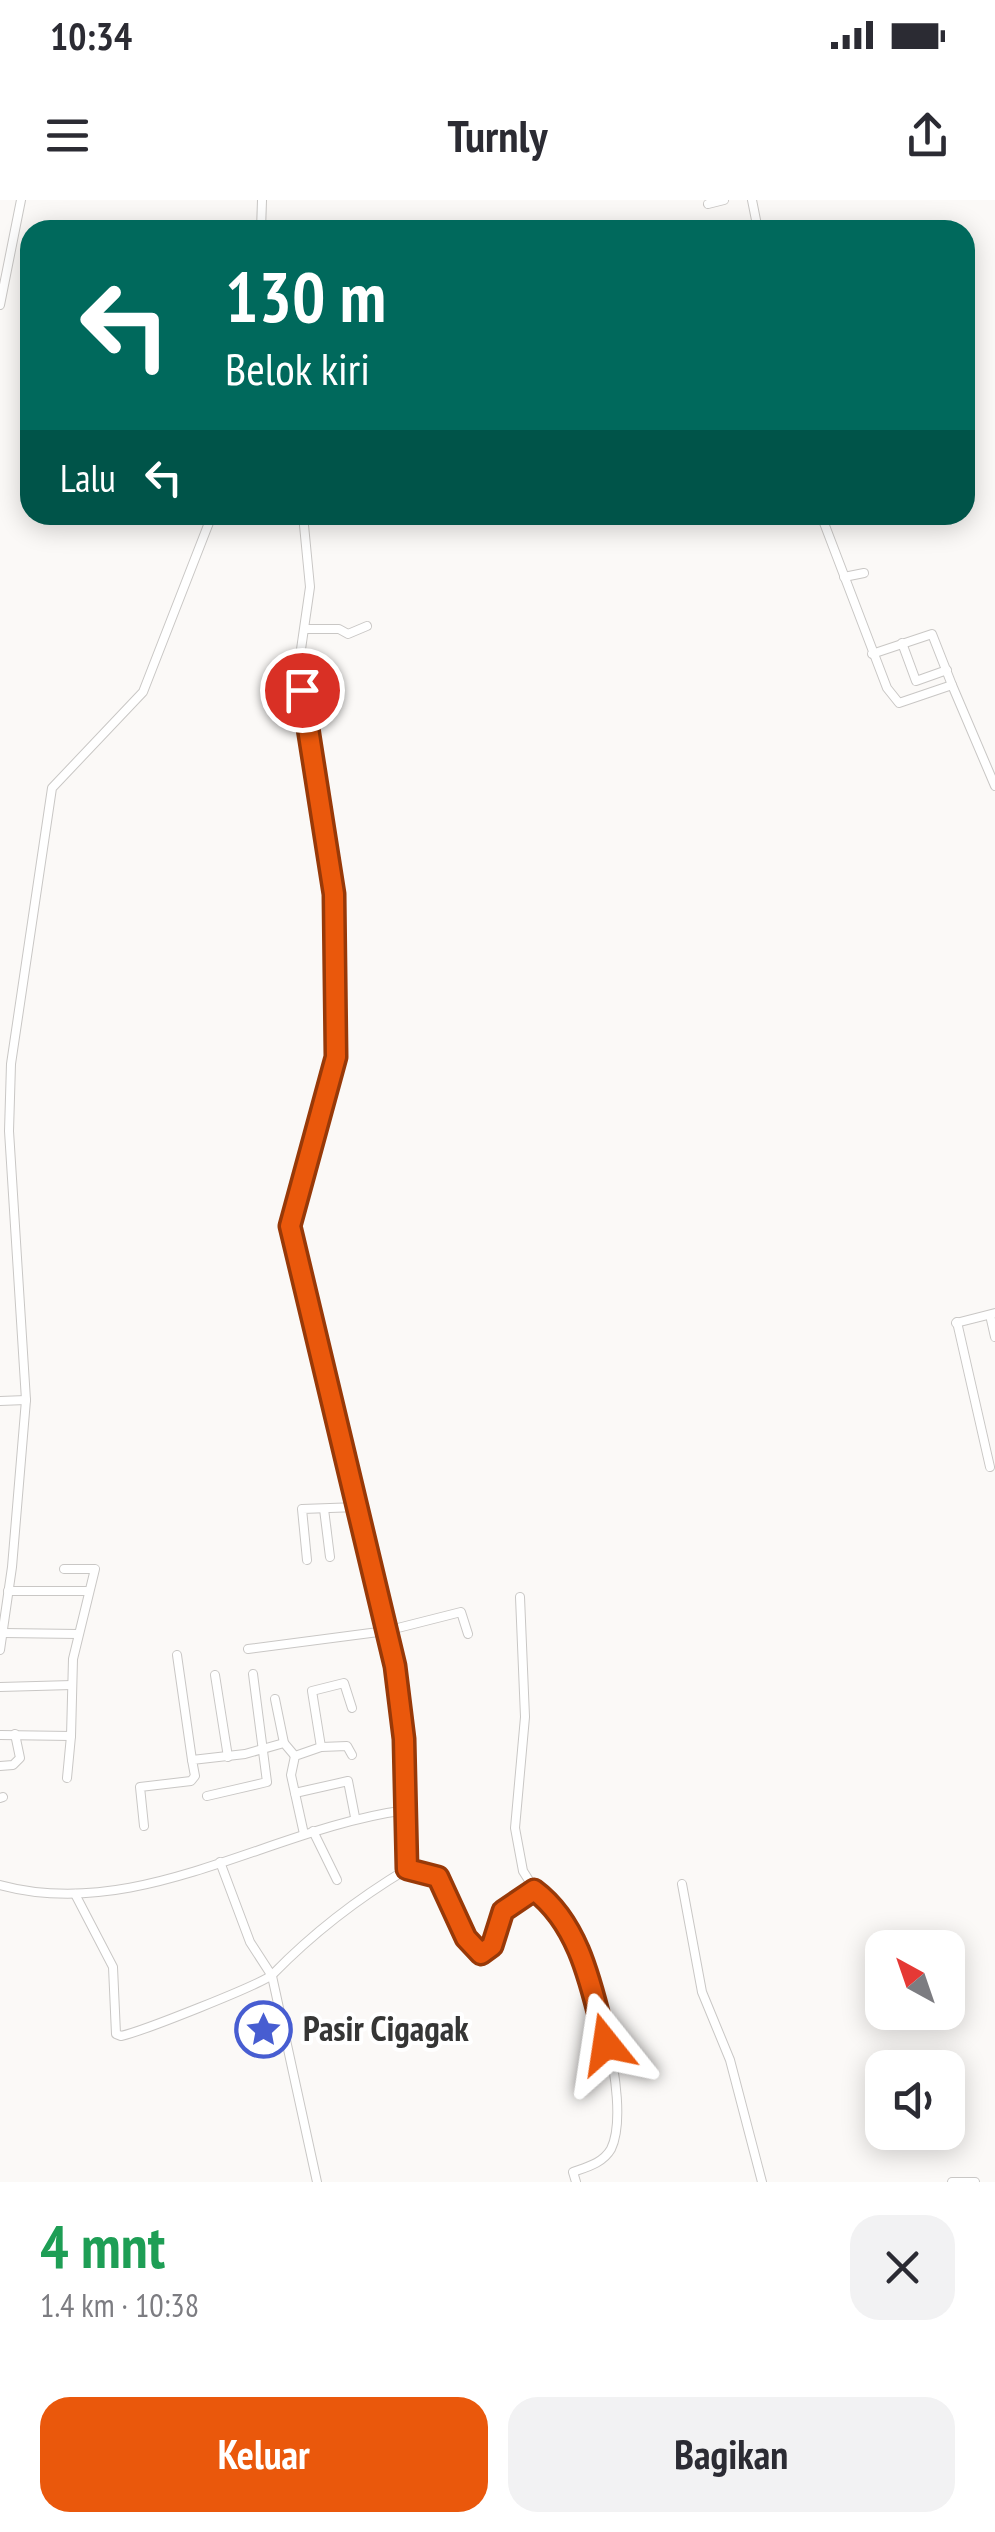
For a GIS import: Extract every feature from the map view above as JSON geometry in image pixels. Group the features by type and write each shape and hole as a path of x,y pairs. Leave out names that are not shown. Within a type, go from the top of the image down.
{"street":[{"path":"0,305 20,200"},
{"path":"708,204 724,200"},
{"path":"0,1650 26,1400 9,1131 11,1064 52,788 143,692 208,525"},
{"path":"304,525 310,587 298,670 334,894 336,1057 290,1226 358,1507 401,1707 407,1869"},
{"path":"825,525 872,654 899,703 952,684"},
{"path":"844,577 864,572"},
{"path":"305,629 339,629 348,634 367,626"},
{"path":"872,654 932,634 995,786"},
{"path":"902,643 916,681 947,670"},
{"path":"990,1468 955,1323 992,1314 995,1337"},
{"path":"0,1401 26,1400"},
{"path":"306,1560 301,1510 358,1507"},
{"path":"324,1509 330,1557"},
{"path":"64,1569 95,1569 78,1634 67,1778"},
{"path":"8,1592 86,1592"},
{"path":"520,1597 525,1718 515,1838 523,1871 534,1890 561,1912 579,1954 614,2072 616,2136 604,2158 572,2172 576,2182"},
{"path":"248,1649 386,1630 460,1612 468,1634"},
{"path":"4,1632 78,1634"},
{"path":"144,1826 140,1786 191,1781 195,1776 177,1654"},
{"path":"207,1796 265,1785 265,1749 253,1674"},
{"path":"215,1675 228,1757"},
{"path":"321,1747 312,1690 344,1683 352,1708"},
{"path":"0,1688 72,1684"},
{"path":"275,1699 284,1743 295,1756"},
{"path":"0,1766 13,1765 20,1758 15,1734"},
{"path":"0,1735 71,1736"},
{"path":"192,1760 228,1757 284,1743"},
{"path":"295,1756 321,1747 347,1746 352,1754"},
{"path":"295,1756 290,1770 308,1833 337,1880"},
{"path":"295,1793 348,1781 356,1817"},
{"path":"0,1885 47,1894 75,1894 165,1880 356,1817 407,1810"},
{"path":"220,1862 250,1942 272,1976 316,2182"},
{"path":"75,1894 113,1966 118,2036 272,1976 288,1954 328,1922 407,1869 438,1877 466,1938 481,1954 492,1946 503,1911 534,1890"},
{"path":"682,1884 702,1992 730,2060 762,2182"},
{"path":"952,2182 974,2182"}],"place":[{"name":"Pasir Cigagak","path":"264,2029"}],"route":[{"path":"302,690 334,894 336,1057 290,1226 395,1666 404,1739 407,1869 434,1873 441,1880 466,1938 481,1954 492,1946 505,1909 534,1890 553,1904 561,1912 579,1954 606,2044"}]}
